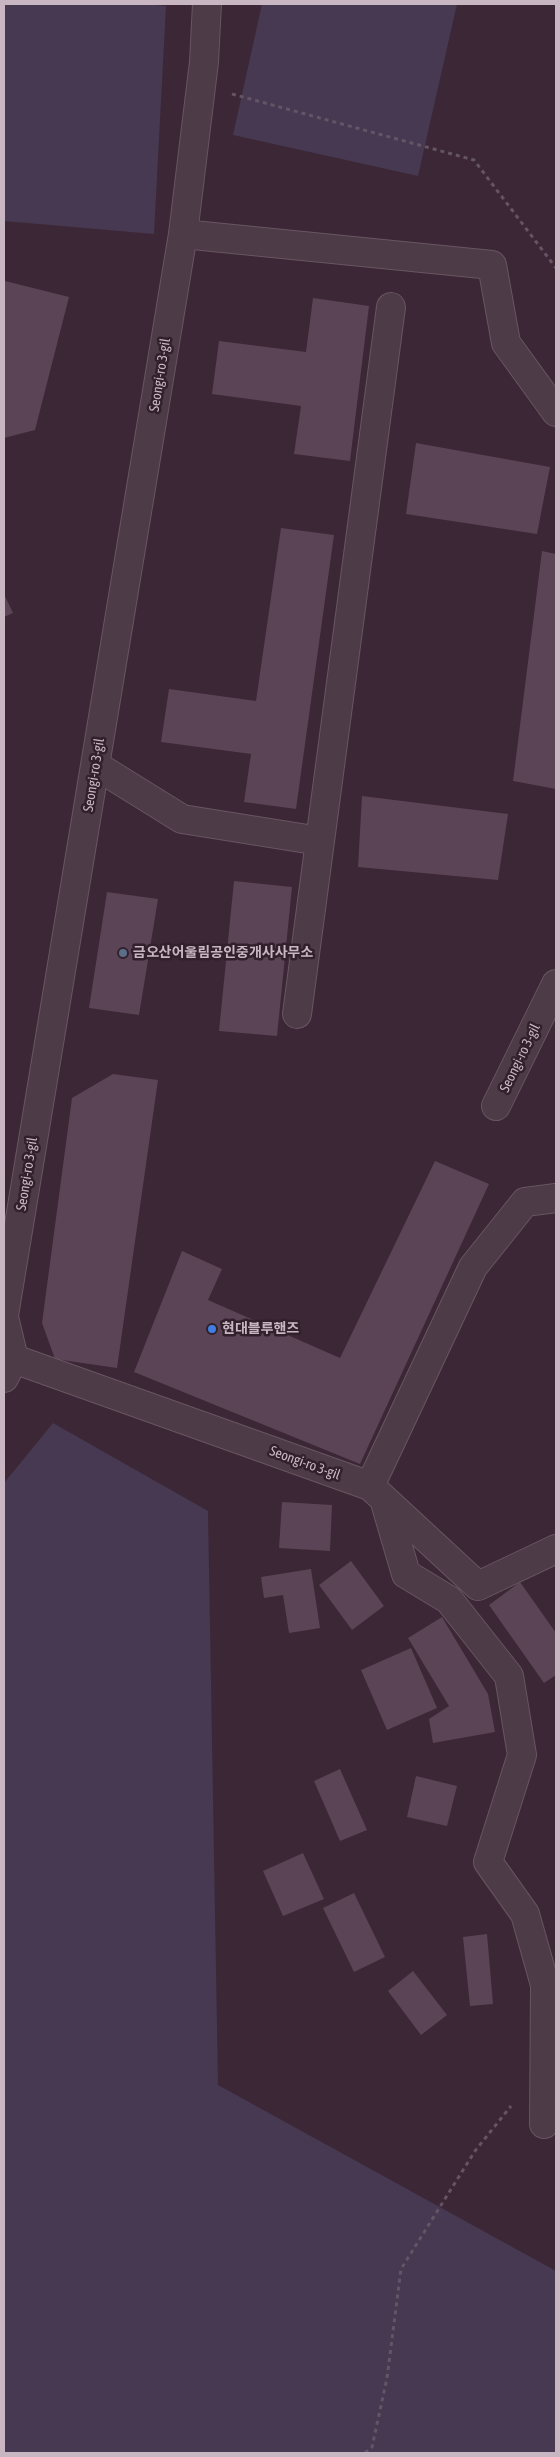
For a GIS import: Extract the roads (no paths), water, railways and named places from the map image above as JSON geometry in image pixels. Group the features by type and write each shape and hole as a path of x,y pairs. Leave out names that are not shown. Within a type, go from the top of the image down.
{"street":[{"name":"Seongi-ro 3-gil","path":"207,4 201,86 184,234 4,1316 9,1368 377,1492 478,1586 556,1549"},
{"path":"184,234 492,265 506,343 556,412"},
{"path":"297,1014 390,307"},
{"path":"95,765 182,819 320,841"},
{"name":"Seongi-ro 3-gil","path":"496,1106 556,984"},
{"path":"544,2124 545,1985 525,1914 488,1862 522,1756 509,1676 449,1600 406,1574 377,1492 473,1267 525,1202 556,1198"}],"place":[{"name":"금오산어울림공인중개사사무소","path":"123,953"},
{"name":"현대블루핸즈","path":"212,1329"}]}
